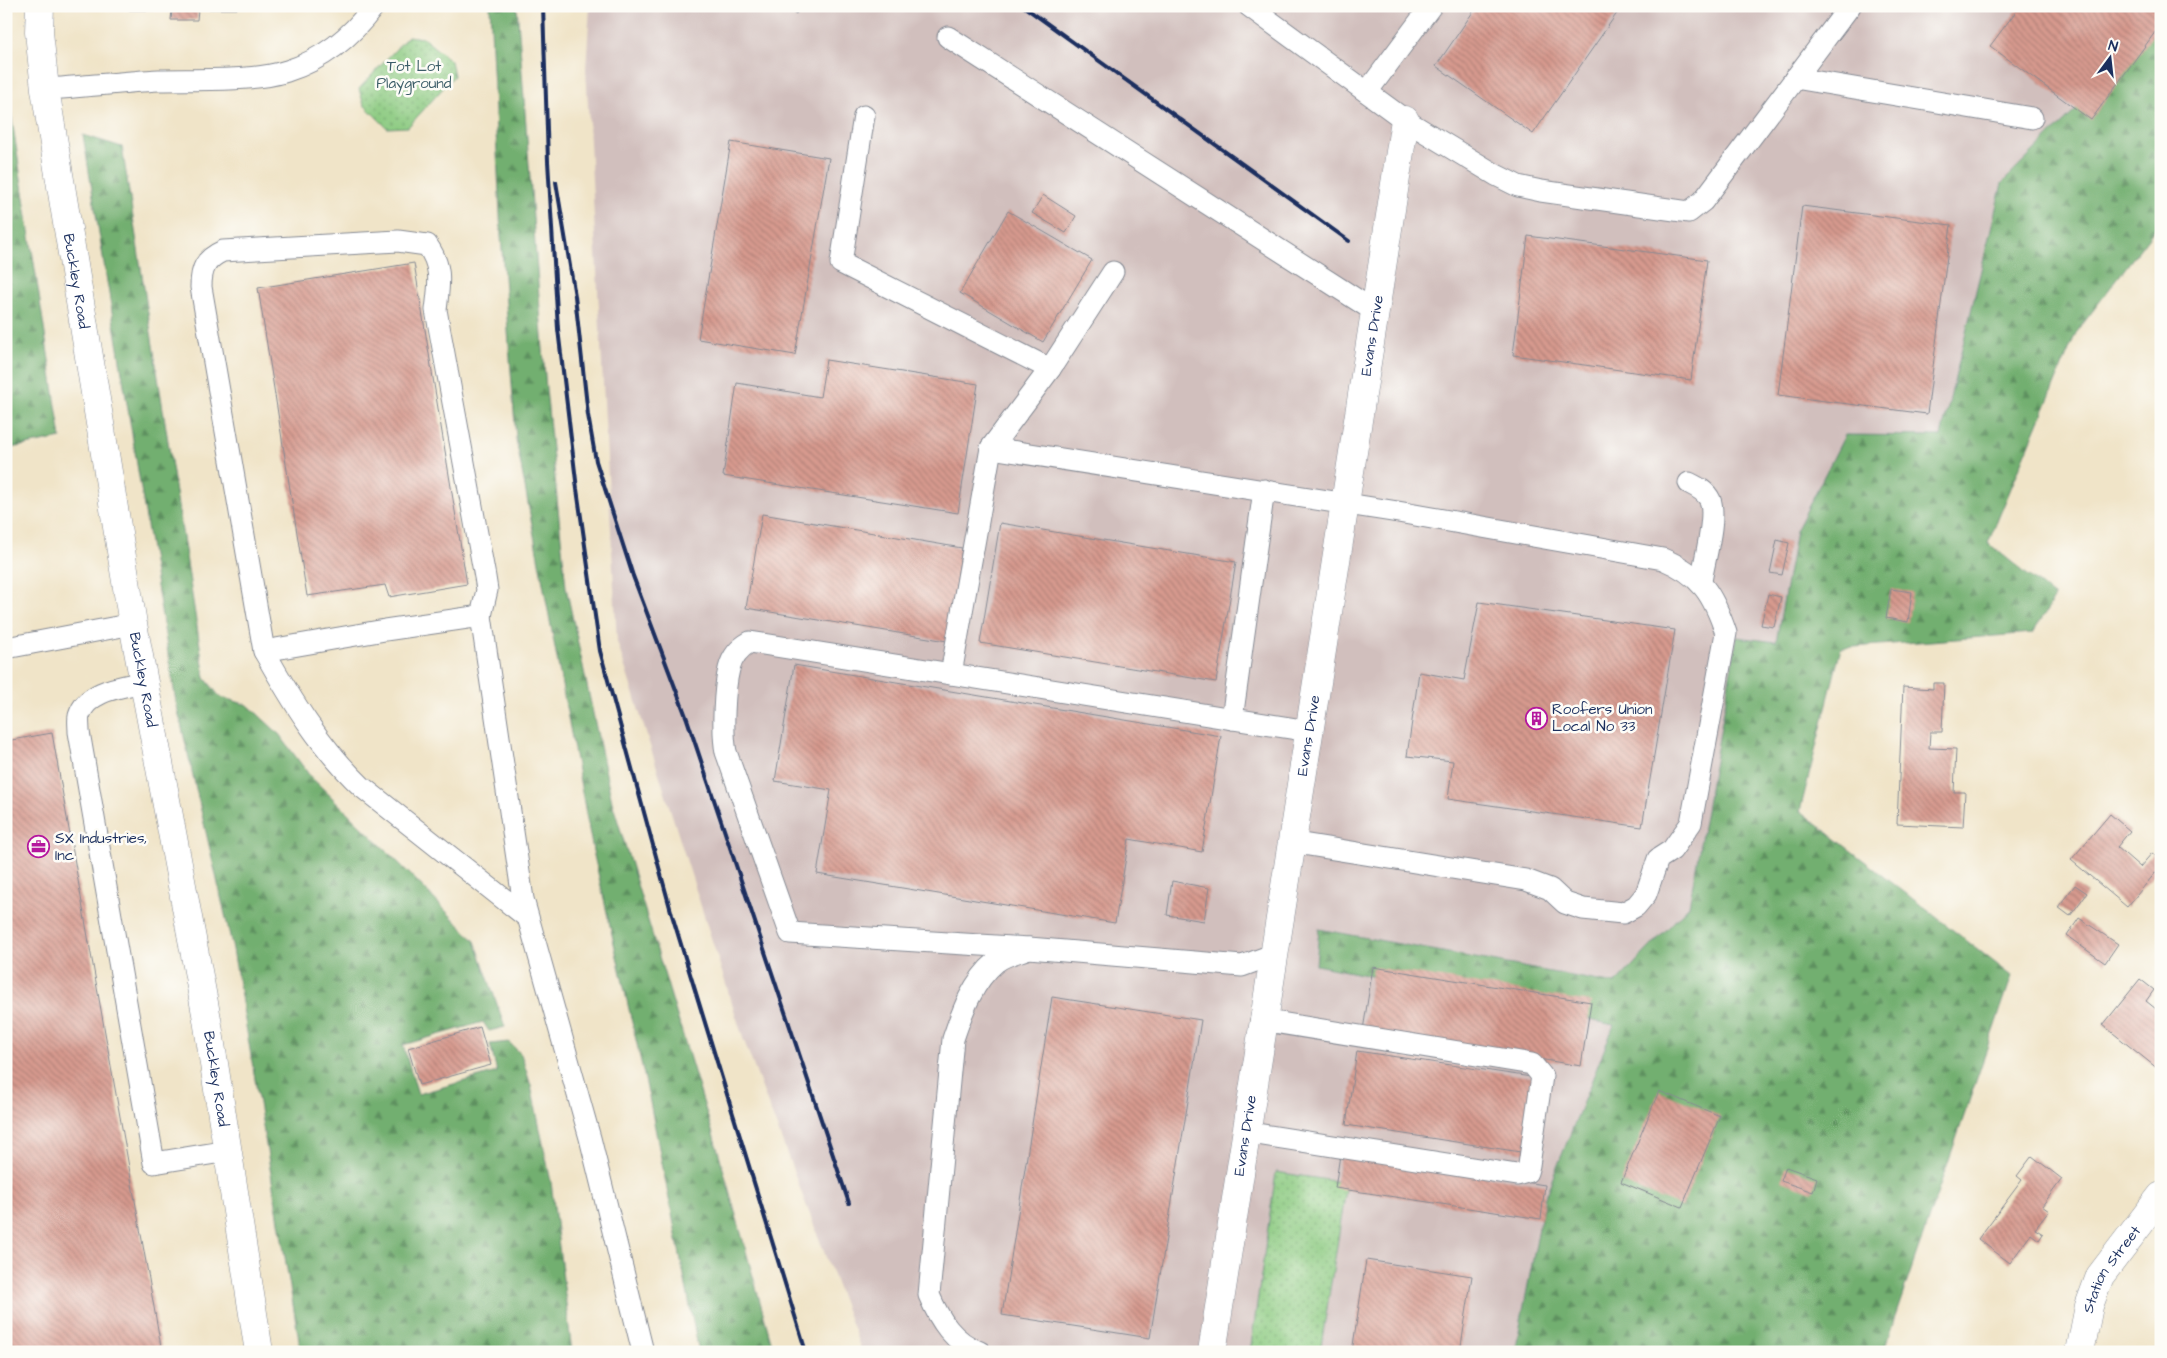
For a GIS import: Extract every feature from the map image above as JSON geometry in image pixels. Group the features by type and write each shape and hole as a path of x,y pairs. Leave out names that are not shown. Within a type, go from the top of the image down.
{"street":[{"name":"Buckley Road","path":"40,6 39,32 45,89 133,624 207,1019 259,1352"},
{"name":"Evans Drive","path":"1212,1352 1272,954 1347,504 1406,120"},
{"name":"Station Street","path":"2080,1352 2089,1306 2100,1276 2161,1196"}],"lane":[{"path":"45,89 156,80 264,76 287,72 334,47 352,33 374,6"},
{"path":"1249,6 1406,120 1518,186 1689,212 1703,201 1850,6"},
{"path":"1367,92 1431,6"},
{"path":"948,36 1376,312"},
{"path":"1795,78 2032,118"},
{"path":"864,116 841,263 1050,369"},
{"path":"528,918 362,787 339,765 300,713 264,651 203,297 201,276 205,264 212,256 223,252 398,241 426,245 434,255 439,268 436,310 487,590 481,616 523,899 590,1138 643,1350"},
{"path":"952,674 991,448 1050,369 1113,272"},
{"path":"991,448 1264,490 1663,559 1683,568 1701,581 1726,633 1691,824 1672,850 1658,858 1646,894 1636,906 1623,914 1583,909 1565,903 1550,889 1526,880 1290,842"},
{"path":"1689,483 1702,489 1706,494 1710,500 1712,513 1701,581"},
{"path":"1232,718 1264,490"},
{"path":"264,651 481,616"},
{"path":"6,648 133,624"},
{"path":"1272,954 1242,966 1029,948 790,932 726,752 723,738 728,670 741,648 750,642 1309,731"},
{"path":"144,682 96,695 86,704 79,716 81,742 150,1144 154,1164 228,1151"},
{"path":"980,1352 968,1348 952,1335 937,1314 929,1295 953,1039 965,1005 982,977 997,960 1029,948"},
{"path":"1244,1132 1517,1175 1527,1172 1529,1165 1542,1076 1532,1064 1262,1020"}],"shaded area":[{"path":"590,6 2161,6 2161,26 2002,183 1941,437 1845,435 1796,531 1776,643 1737,637 1689,906 1615,984 1319,929 1316,965 1614,1025 1545,1197 1515,1352 862,1352 743,1038 617,642 586,69"}],"green space":[{"path":"490,6 517,6 546,389 566,587 612,802 719,1154 774,1352 699,1352 649,1097 593,851 516,439 501,236"},
{"path":"2161,26 2161,221 2076,333 1988,543 2055,597 2033,633 1841,648 1800,811 2012,976 1883,1352 1515,1352 1545,1197 1614,1025 1316,965 1319,929 1615,984 1689,906 1737,637 1776,642 1796,531 1845,435 1941,436 2002,183"},
{"name":"Tot Lot Playground","path":"408,36 423,38 451,61 454,76 408,127 387,128 364,105 359,89"},
{"path":"6,113 11,113 61,438 6,449"},
{"path":"83,135 122,147 205,678 220,697 248,705 279,734 310,776 475,941 505,1027 489,1031 483,1022 403,1045 418,1094 497,1072 490,1044 509,1042 521,1054 531,1086 551,1182 572,1352 301,1352 233,949 176,702"},
{"path":"1276,1172 1347,1183 1320,1352 1250,1352"}],"building":[{"path":"129,6 237,6 237,9 198,9 197,20 171,20 172,10 129,10"},
{"path":"785,6 801,6 796,14"},
{"path":"1477,6 1622,6 1533,134 1436,66"},
{"path":"2020,6 2161,6 2161,24 2091,120 1990,46"},
{"path":"731,142 829,158 795,355 698,339"},
{"path":"1043,195 1076,216 1066,233 1032,213"},
{"path":"1802,206 1951,225 1927,414 1778,395"},
{"path":"1008,211 1092,260 1043,342 960,293"},
{"path":"1528,236 1707,260 1691,380 1513,355"},
{"path":"414,263 467,584 389,597 385,585 307,596 258,288"},
{"path":"826,360 978,384 958,513 723,476 737,383 820,397"},
{"path":"762,514 962,548 947,641 746,608"},
{"path":"1000,523 1236,562 1216,682 980,643"},
{"path":"1777,540 1789,543 1782,575 1770,573"},
{"path":"1891,589 1912,592 1908,622 1886,618"},
{"path":"1768,594 1781,597 1774,627 1761,625"},
{"name":"Roofers Union Local No 33","path":"1479,602 1675,630 1642,827 1448,799 1453,761 1407,756 1419,672 1464,680"},
{"path":"794,665 1221,736 1202,852 1129,839 1115,923 817,874 831,790 775,781"},
{"path":"1933,683 1944,683 1942,732 1930,732 1929,748 1956,749 1954,792 1965,792 1963,827 1897,824 1903,687 1933,689"},
{"path":"52,733 162,1352 6,1352 6,741"},
{"path":"2110,814 2130,831 2117,847 2140,867 2152,853 2161,860 2161,866 2127,907 2071,860"},
{"path":"1172,881 1209,888 1204,921 1167,915"},
{"path":"2075,885 2087,893 2070,916 2058,907"},
{"path":"2079,918 2118,944 2105,963 2067,936"},
{"path":"1373,967 1591,1002 1581,1066 1363,1030"},
{"path":"2140,979 2154,990 2146,1001 2161,1013 2161,1066 2158,1069 2103,1025"},
{"path":"1052,997 1201,1020 1150,1338 1002,1315"},
{"path":"480,1027 491,1065 419,1085 408,1048"},
{"path":"1357,1051 1538,1078 1527,1153 1346,1125"},
{"path":"1659,1091 1720,1116 1682,1207 1621,1182"},
{"path":"1340,1155 1545,1185 1541,1219 1335,1188"},
{"path":"2032,1156 2062,1179 2042,1206 2049,1211 2035,1229 2043,1234 2039,1240 2031,1234 2010,1263 1978,1239 2022,1180 2017,1176"},
{"path":"1786,1167 1817,1178 1813,1192 1781,1181"},
{"path":"1366,1260 1472,1276 1460,1352 1352,1352"}],"railway":[{"path":"543,6 548,161 558,329 577,489 600,651 672,915 806,1352"},
{"path":"1023,6 1349,241"},
{"path":"556,182 575,296 588,415 596,461 633,576 687,719 849,1203"}],"place":[{"name":"Roofers Union Local No 33","path":"1536,718"},
{"name":"SX Industries, Inc","path":"39,847"}]}
